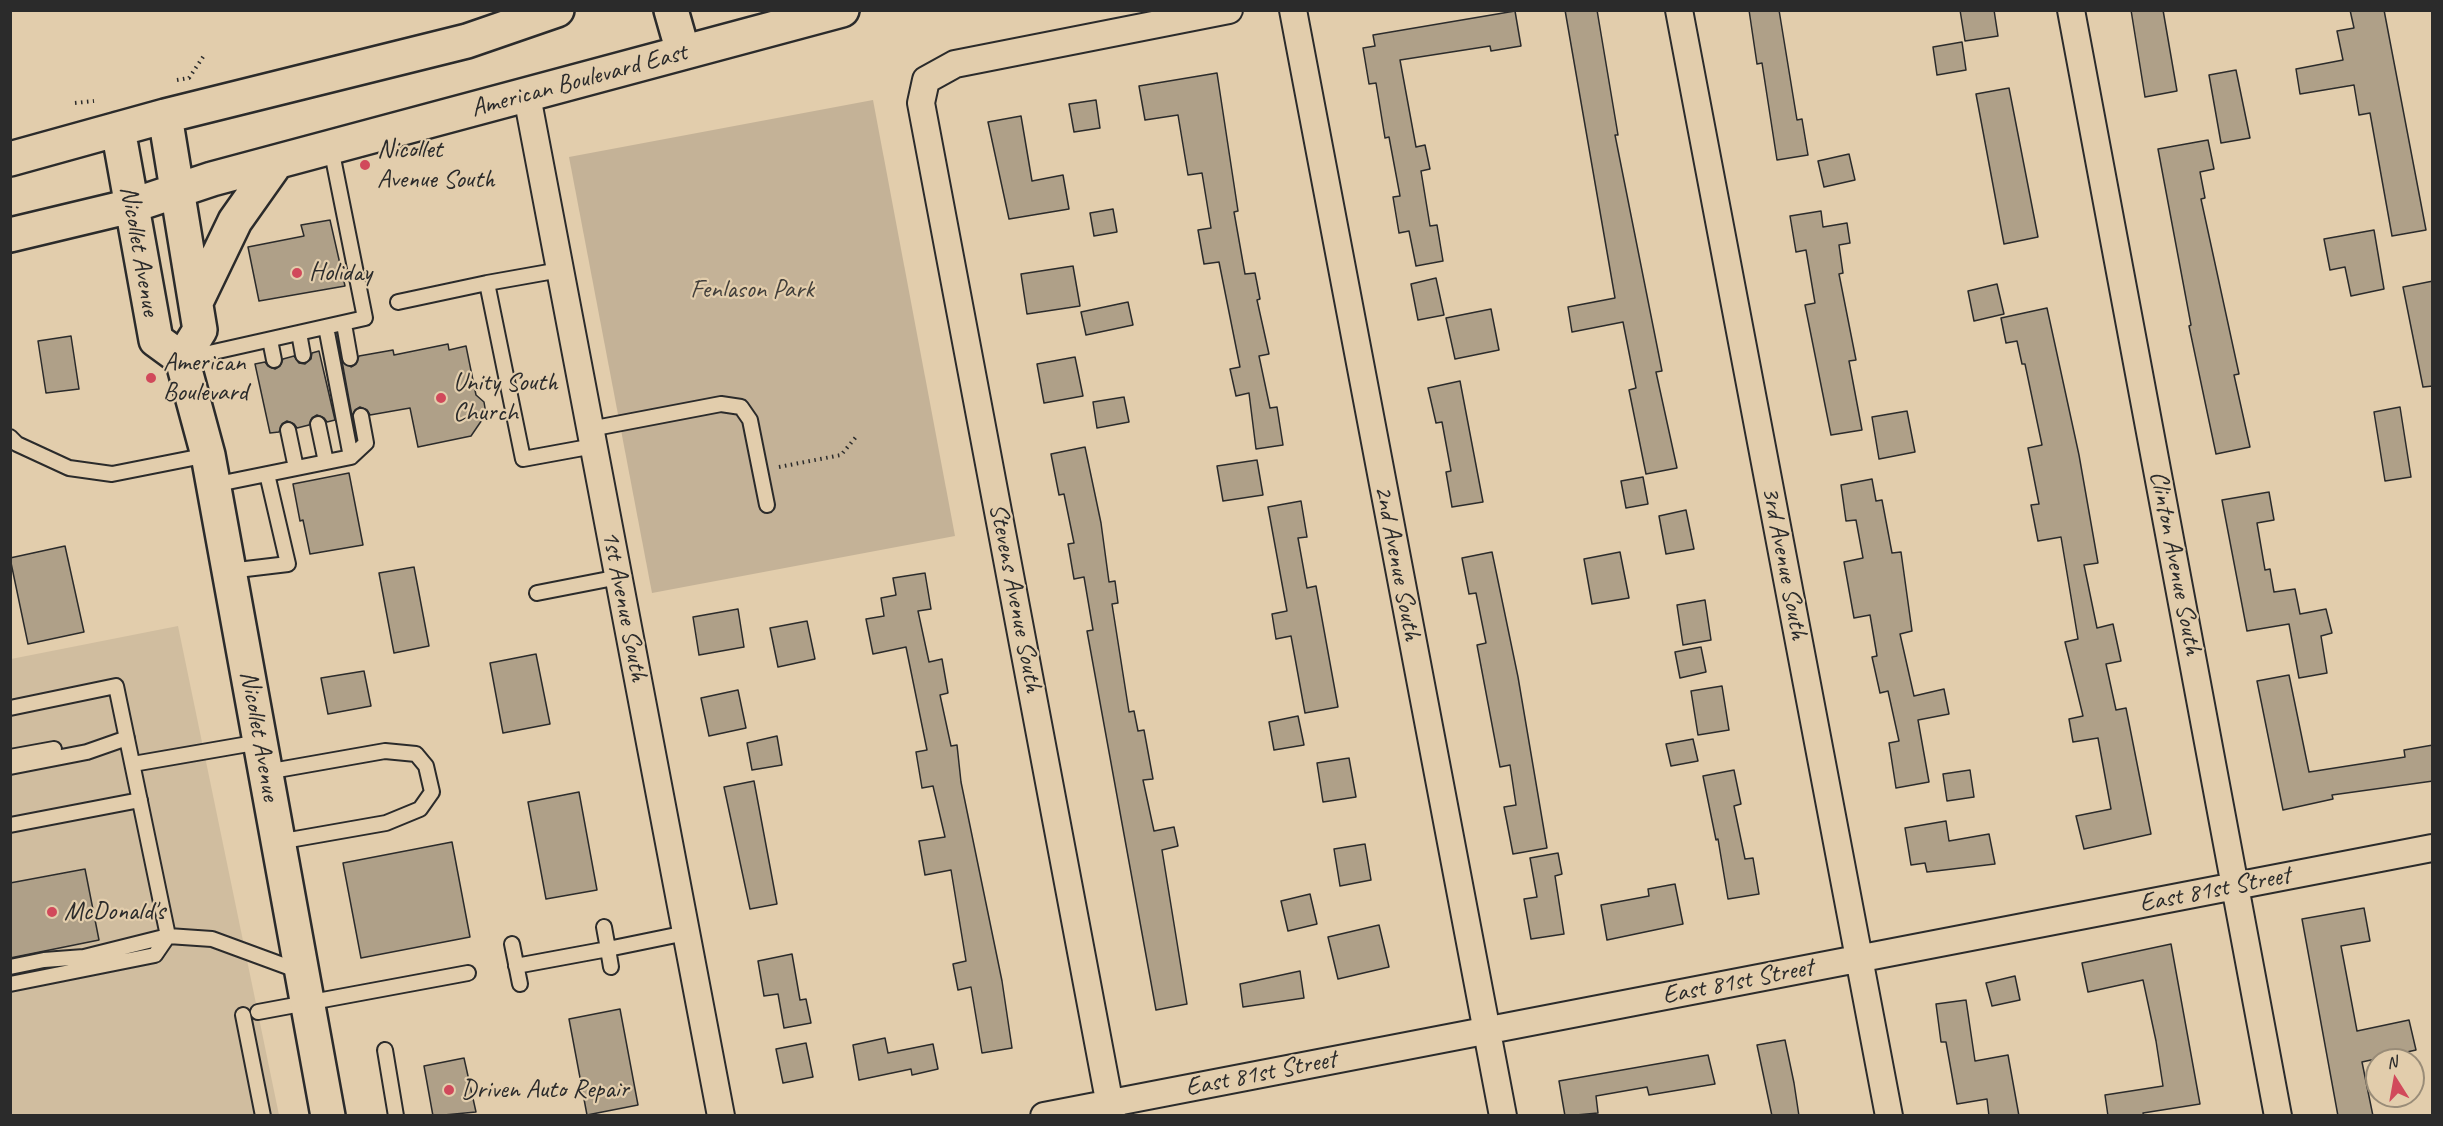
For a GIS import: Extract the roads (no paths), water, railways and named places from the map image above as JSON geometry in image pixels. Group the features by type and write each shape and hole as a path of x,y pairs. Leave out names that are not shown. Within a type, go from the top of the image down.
{"main road":[{"path":"10,159 165,116 467,41 557,10"},
{"path":"671,10 683,52"},
{"name":"American Boulevard East","path":"10,235 131,206 178,189 842,10"},
{"path":"165,116 178,189"},
{"name":"Nicollet Avenue","path":"118,129 156,340 182,359 211,470 328,1116"},
{"path":"196,302 235,221 276,163"},
{"name":"Nicollet Avenue","path":"178,189 200,330 182,359"}],"street":[{"name":"Stevens Avenue South","path":"1111,1109 921,103 926,80 955,64 1229,10"},
{"name":"2nd Avenue South","path":"1293,10 1503,1116"},
{"name":"3rd Avenue South","path":"1679,10 1889,1116"},
{"name":"Clinton Avenue South","path":"2071,10 2278,1116"},
{"name":"1st Avenue South","path":"527,96 721,1116"},
{"name":"East 81st Street","path":"1044,1116 1111,1109 1487,1030 2433,848"}],"lane":[{"path":"182,359 366,318 331,148"},
{"path":"398,302 560,270"},
{"path":"487,284 523,459 721,404 741,407 750,420 767,505"},
{"path":"344,324 350,358"},
{"path":"326,327 351,458"},
{"path":"299,333 303,355"},
{"path":"270,340 274,360"},
{"path":"10,437 17,444 69,468 112,474 211,470 267,474 351,458 366,443 361,416"},
{"path":"318,424 326,462"},
{"path":"288,430 296,468"},
{"path":"229,571 288,564 267,474"},
{"path":"537,593 619,577"},
{"path":"10,708 116,686 168,936 155,955 10,984"},
{"path":"10,757 127,738"},
{"path":"10,767 87,752 127,738"},
{"path":"133,764 385,752 416,754 426,766 432,792 420,809 386,823 278,842"},
{"path":"10,825 140,800"},
{"path":"604,927 612,967"},
{"path":"516,966 686,933"},
{"path":"10,967 44,960 84,957 168,936 212,939 305,987"},
{"path":"512,944 520,984"},
{"path":"258,1012 305,987 468,973"},
{"path":"243,1015 263,1116"},
{"path":"385,1050 396,1116"}],"place":[{"name":"Nicollet Avenue South","path":"365,165"},
{"name":"Holiday","path":"297,273"},
{"name":"American Boulevard","path":"151,378"},
{"name":"Unity South Church","path":"441,398"},
{"name":"McDonald's","path":"52,912"},
{"name":"Driven Auto Repair","path":"449,1090"}],"park label":[{"name":"Fenlason Park","path":"752,290"}]}
